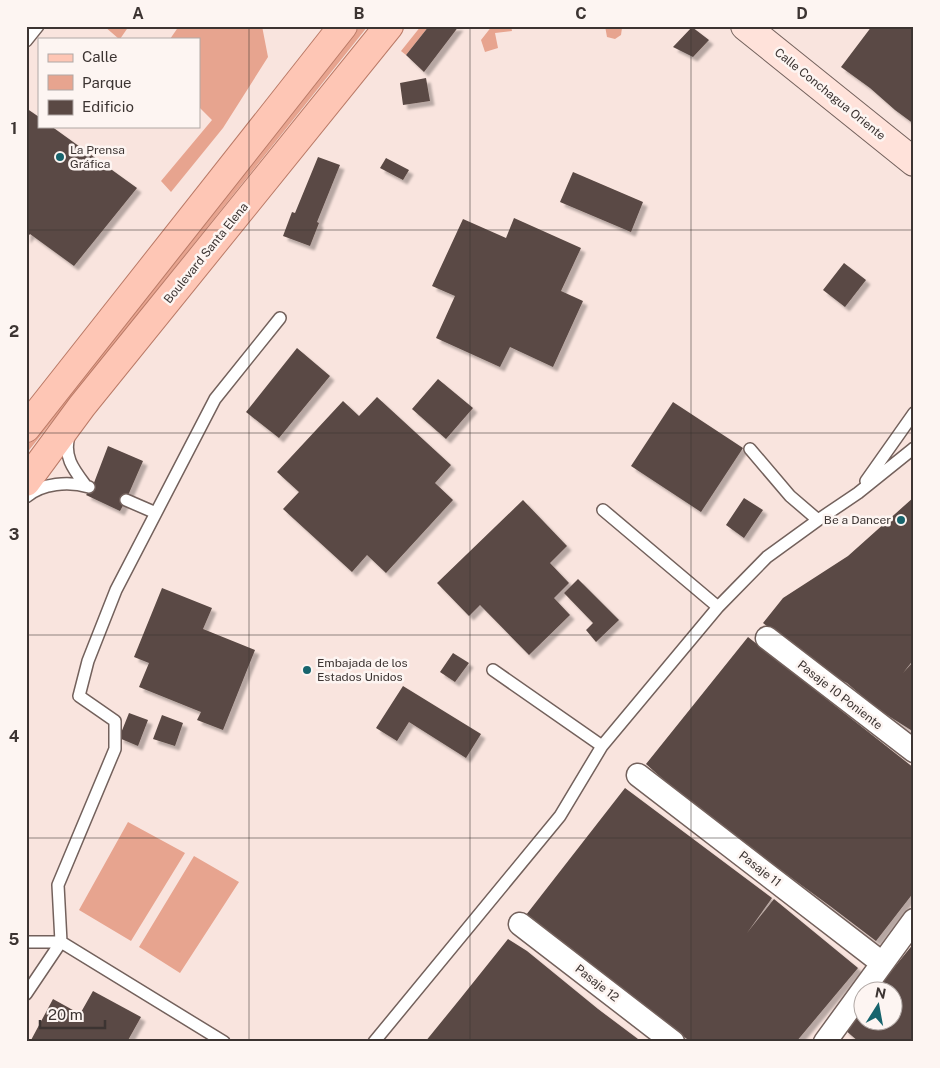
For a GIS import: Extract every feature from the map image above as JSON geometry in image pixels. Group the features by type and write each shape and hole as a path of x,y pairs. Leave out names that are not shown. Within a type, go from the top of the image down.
{"main road":[{"path":"26,428 343,26"},
{"name":"Boulevard Santa Elena","path":"26,482 82,406 389,26"}],"street":[{"name":"Calle Conchagua Oriente","path":"746,26 914,162"},
{"name":"Pasaje 10 Poniente","path":"767,638 914,752"},
{"name":"Pasaje 11","path":"638,776 882,963"},
{"path":"825,1042 914,920"},
{"name":"Pasaje 12","path":"520,924 673,1042"}],"lane":[{"path":"26,41 38,26"},
{"path":"26,994 61,942 58,885 116,749 115,721 79,696 88,661 116,590 215,399 280,318"},
{"path":"26,497 31,492 58,484 74,484 89,487 72,466 66,445 82,406"},
{"path":"858,493 914,412"},
{"path":"374,1042 560,816 602,746 718,607 767,557 858,493 914,448"},
{"path":"750,449 790,496 818,520"},
{"path":"126,500 156,513"},
{"path":"603,510 718,607"},
{"path":"493,670 602,746"},
{"path":"26,942 61,942 224,1042"}],"green space":[{"path":"104,26 129,26 121,38 118,38"},
{"path":"179,26 262,26 268,57 223,128 171,192 161,181 212,120 200,108 200,38 171,38"},
{"path":"360,26 368,26 26,454 26,441"},
{"path":"421,26 429,26 406,55 401,51"},
{"path":"492,26 511,26 512,31 495,33 498,48 485,52 481,40"},
{"path":"605,26 621,26 621,35 615,39 607,37"},
{"path":"128,822 185,853 131,941 79,910"},
{"path":"194,856 239,882 180,973 139,947"}],"building":[{"path":"429,26 459,26 424,72 406,55"},
{"path":"872,26 914,26 914,124 841,67"},
{"path":"692,27 709,40 693,57 673,47"},
{"path":"426,78 430,101 403,105 400,83"},
{"name":"La Prensa Gráfica","path":"26,108 38,116 38,128 54,128 137,188 74,266 30,234 26,239"},
{"path":"318,157 340,165 317,222 319,223 310,246 283,236 292,212 295,213"},
{"path":"386,158 409,170 403,180 380,168"},
{"path":"573,172 643,202 631,232 560,202"},
{"path":"514,218 581,248 561,291 583,301 553,367 510,347 500,367 436,338 455,296 432,286 463,219 506,238"},
{"path":"844,263 866,280 845,307 823,290"},
{"path":"297,348 330,376 279,438 246,412"},
{"path":"438,379 473,408 446,439 412,409"},
{"path":"377,397 451,465 435,483 453,500 386,573 367,555 352,572 283,509 299,492 277,472 343,401 359,416"},
{"path":"673,402 743,448 701,512 631,466"},
{"path":"108,446 143,461 120,511 86,495 92,488"},
{"path":"914,497 914,659 903,673 914,661 914,732 876,708 847,683 823,671 763,623 783,598 848,556"},
{"path":"744,498 763,510 744,538 726,525"},
{"path":"523,500 567,546 550,563 569,583 554,598 570,615 529,655 480,605 469,616 437,583"},
{"path":"578,579 619,620 596,642 586,630 593,623 564,593"},
{"path":"162,588 212,608 203,629 255,650 223,730 197,720 201,712 139,687 149,663 134,657"},
{"path":"748,637 914,768 914,892 876,941 719,825 683,797 646,764"},
{"path":"453,653 469,663 455,682 440,672"},
{"path":"403,686 481,734 466,758 409,722 397,741 376,728"},
{"path":"129,713 148,720 138,746 119,738"},
{"path":"162,715 183,723 175,746 153,739"},
{"path":"625,788 772,898 747,933 774,899 858,968 796,1042 691,1042 526,915"},
{"path":"508,939 527,951 642,1042 425,1042"},
{"path":"914,943 914,1042 859,1042 844,1029 852,1019 852,1030 902,1030 902,980 884,980"},
{"path":"93,991 141,1017 127,1042 30,1042 53,999 80,1014"}],"place":[{"name":"La Prensa Gráfica","path":"60,157"},
{"name":"Be a Dancer","path":"901,520"},
{"name":"Embajada de los Estados Unidos","path":"307,670"}]}
